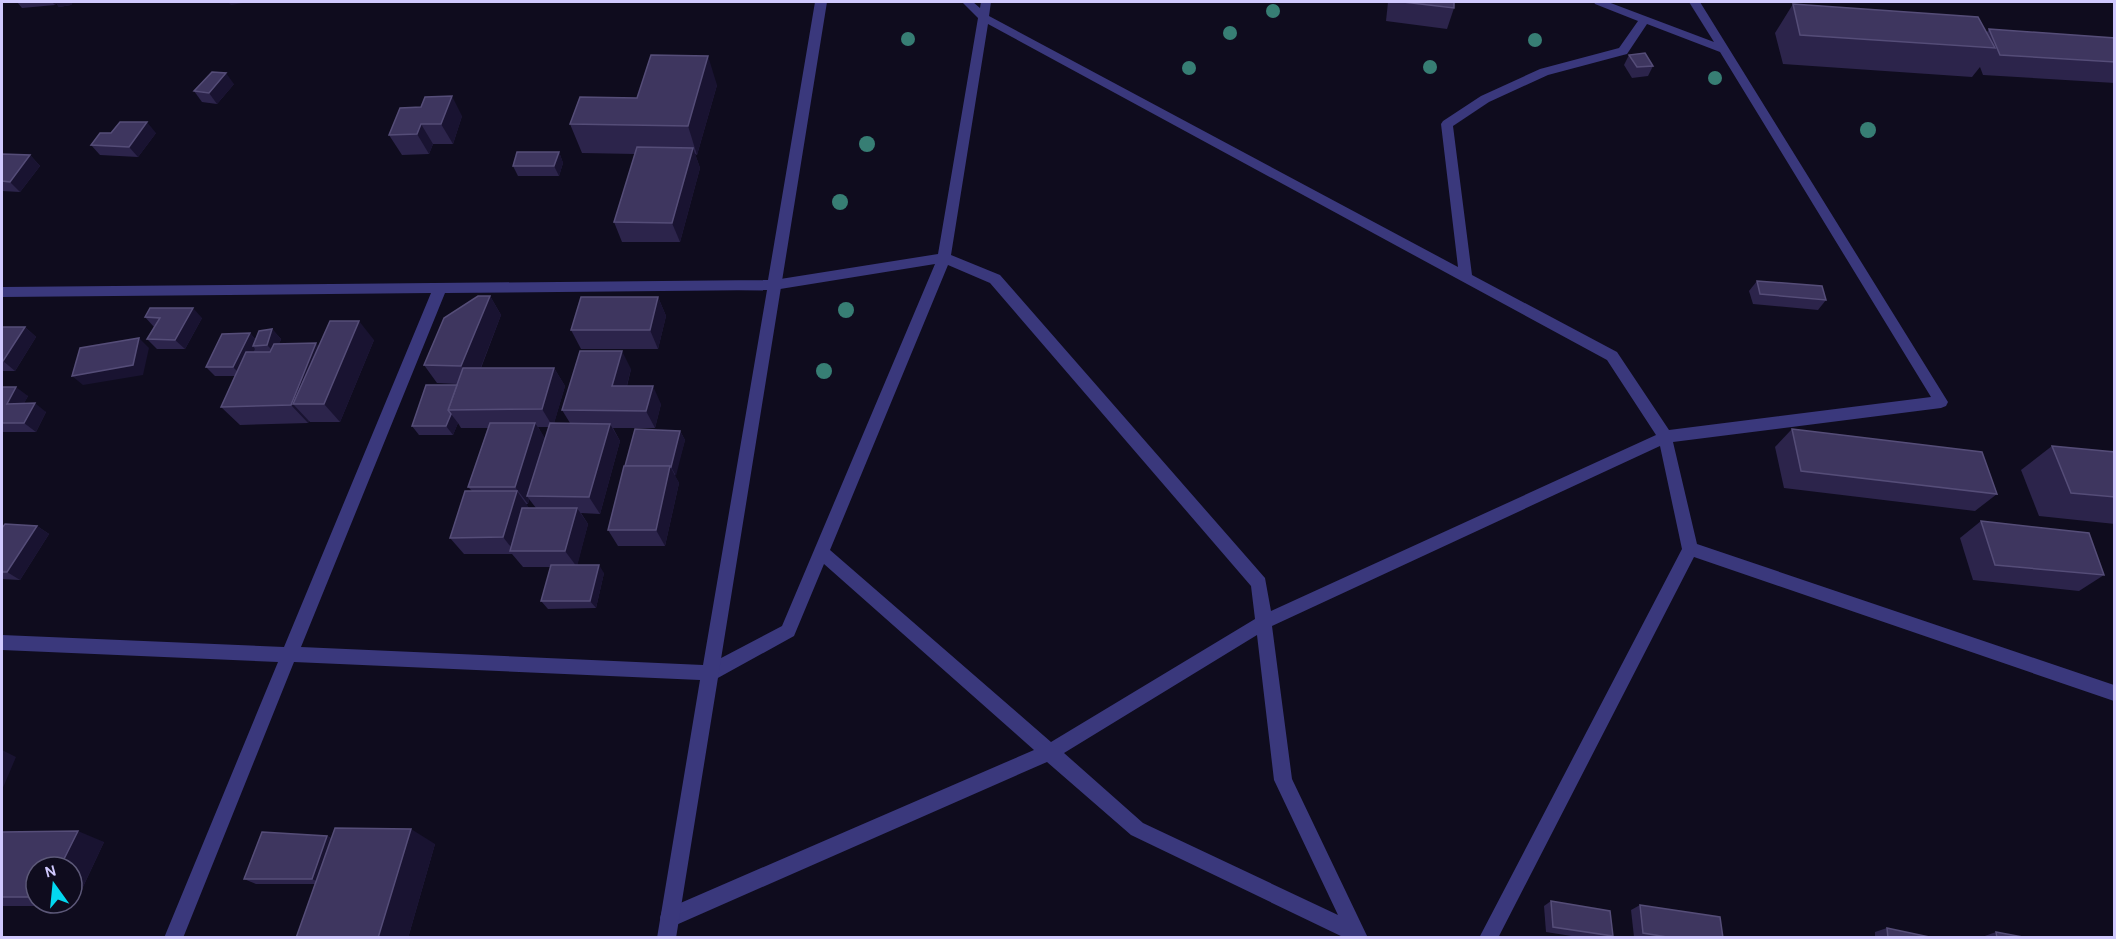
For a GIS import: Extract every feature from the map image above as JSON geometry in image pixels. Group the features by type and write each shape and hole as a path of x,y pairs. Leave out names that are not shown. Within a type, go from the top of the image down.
{"street":[{"path":"666,938 821,2"},
{"path":"967,2 983,17 1612,356 1665,437 1690,549 1488,938"},
{"path":"2,642 710,673 788,631 944,258 986,2"},
{"path":"1599,2 1725,50"},
{"path":"669,918 1050,752 1264,622 1665,437 1941,402 1695,2"},
{"path":"1466,277 1447,124 1485,99 1544,72 1623,51 1645,19"},
{"path":"2,292 774,285 944,258 995,279 1259,583 1283,780 1357,935"},
{"path":"172,938 440,288"},
{"path":"1690,549 2115,693"},
{"path":"821,552 1137,829 1357,935"}],"building":[{"path":"1403,2 1454,2 1454,8"},
{"path":"1793,4 1978,17 1995,48 1800,35"},
{"path":"1989,29 2115,38 2115,62 2000,55"},
{"path":"1645,53 1653,66 1637,67 1629,55"},
{"path":"651,55 708,56 688,126 570,124 580,97 637,98"},
{"path":"212,72 226,73 209,93 194,91"},
{"path":"452,96 441,124 421,124 417,134 389,135 400,108 421,107 425,97"},
{"path":"120,122 147,122 129,147 91,145 100,133 111,133"},
{"path":"637,147 693,148 672,223 614,222"},
{"path":"517,152 559,152 554,166 513,166"},
{"path":"2,154 30,155 10,182 2,181"},
{"path":"1757,281 1822,286 1826,300 1760,294"},
{"path":"478,296 490,296 461,366 424,365 444,318"},
{"path":"581,297 658,297 650,330 571,330"},
{"path":"150,308 193,308 175,340 147,339 160,318 145,317"},
{"path":"330,321 359,321 324,404 293,404"},
{"path":"2,327 25,327 3,361 2,361"},
{"path":"272,329 267,345 253,346 259,331"},
{"path":"250,333 233,367 206,367 222,334"},
{"path":"139,338 133,365 72,376 80,348"},
{"path":"316,343 291,405 221,407 246,352 270,352 274,344"},
{"path":"580,351 622,351 612,386 653,386 646,411 562,410"},
{"path":"463,368 554,368 542,409 448,410"},
{"path":"426,385 457,385 448,410 451,414 446,426 412,426"},
{"path":"2,387 16,387 7,404 35,403 24,423 2,423"},
{"path":"490,423 535,423 515,487 468,487"},
{"path":"550,423 610,424 589,497 527,496"},
{"path":"635,429 680,431 671,467 625,466"},
{"path":"1792,429 1982,452 1997,494 1801,471"},
{"path":"2052,446 2115,452 2115,497 2071,493"},
{"path":"624,466 670,466 656,530 608,530"},
{"path":"465,491 517,491 503,537 450,538"},
{"path":"522,508 577,508 565,551 510,551"},
{"path":"1981,521 2089,533 2104,575 1995,565"},
{"path":"5,524 37,526 7,572 2,572 2,528"},
{"path":"551,565 599,565 590,601 541,601"},
{"path":"335,828 411,829 378,938 296,938"},
{"path":"78,831 66,855 24,855 24,897 2,897 2,832"},
{"path":"262,832 327,836 312,879 244,879"},
{"path":"1551,901 1610,911 1613,936 1553,927"},
{"path":"1640,905 1720,917 1723,938 1673,938 1643,933"},
{"path":"1887,928 1934,938 1888,938"},
{"path":"1996,932 2028,938 1997,938"}]}
